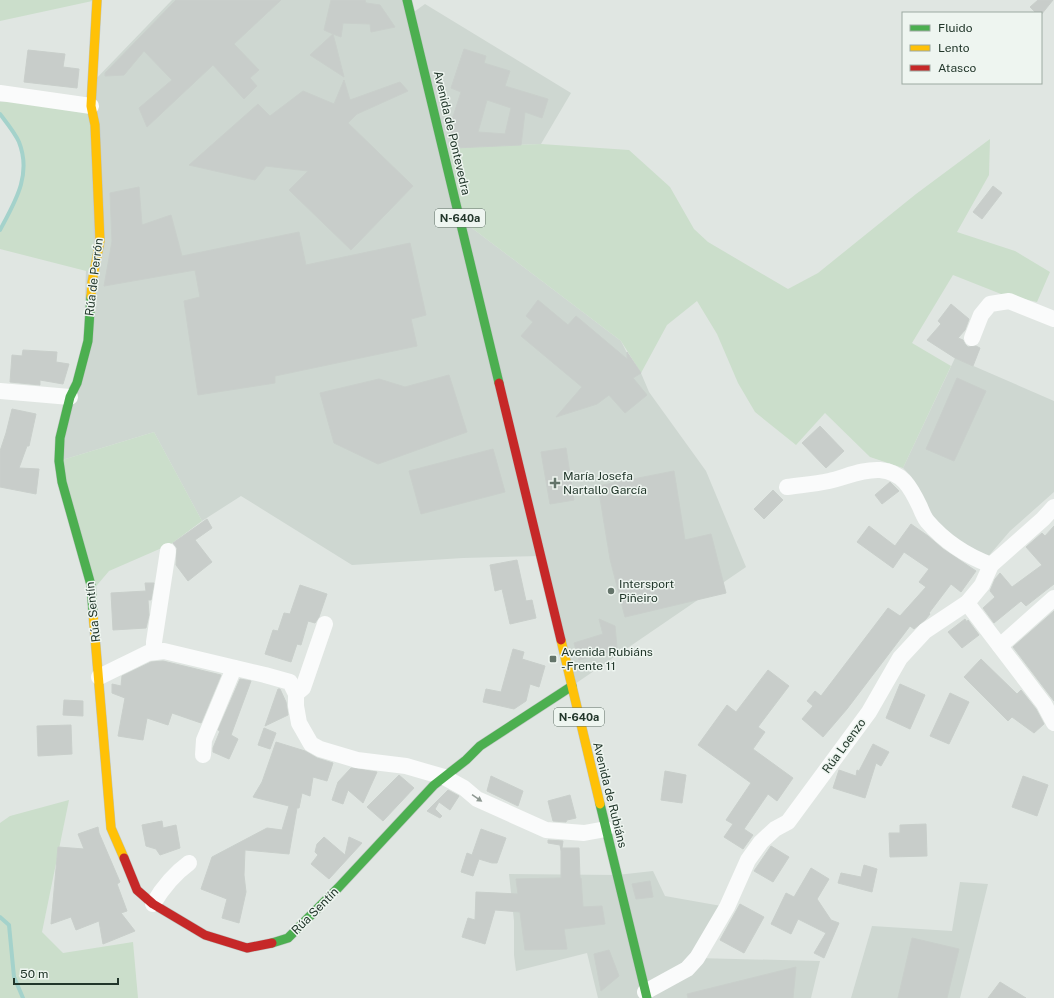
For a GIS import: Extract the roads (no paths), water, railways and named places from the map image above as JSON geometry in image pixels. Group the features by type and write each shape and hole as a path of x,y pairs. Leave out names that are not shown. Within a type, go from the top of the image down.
{"street":[{"name":"Rúa de Perrón","path":"68,501 62,482 59,461 60,438 70,397 77,383 88,341 92,282 100,241 95,125 91,106 97,0"},
{"name":"Avenida de Pontevedra","path":"407,0 512,435"},
{"path":"0,93 91,106"},
{"path":"972,338 981,315 990,304 1009,302 1054,319"},
{"path":"0,391 70,397"},
{"name":"Avenida de Rubiáns","path":"512,435 646,995"},
{"path":"787,487 830,481 865,471 880,470 899,476 914,496 926,520 944,538 974,558 991,565"},
{"name":"Rúa Sentín","path":"68,501 91,584 111,828 137,890 153,904 205,934 247,948 262,946 288,938 338,888 434,785 466,760 480,746 572,686"},
{"name":"Rúa Loenzo","path":"646,995 687,969 697,958 727,907 748,860 761,842 776,829 788,822 869,712 900,658 925,631 967,603 982,586 991,565 1043,519 1054,507"},
{"path":"154,652 154,642 168,551"},
{"path":"1000,646 1054,598"},
{"path":"967,603 1044,704 1054,723"},
{"path":"296,694 303,688 325,624"},
{"path":"99,677 148,653 164,651 290,682 296,694 296,706 299,723 310,744 320,749 357,760 406,766 444,777 464,788 477,800 546,830 584,833 606,829"},
{"path":"203,755 204,740 234,668"},
{"path":"153,904 160,892 176,873 189,863"}],"waterway":[{"path":"0,114 13,131 19,142 23,154 24,166 23,177 16,199 0,230"},
{"path":"0,917 9,925 14,977 23,998"}],"place":[{"name":"María Josefa Nartallo García","path":"555,483"},
{"name":"Intersport Piñeiro","path":"611,591"},
{"name":"Avenida Rubiáns - Frente 11","path":"553,659"}]}
